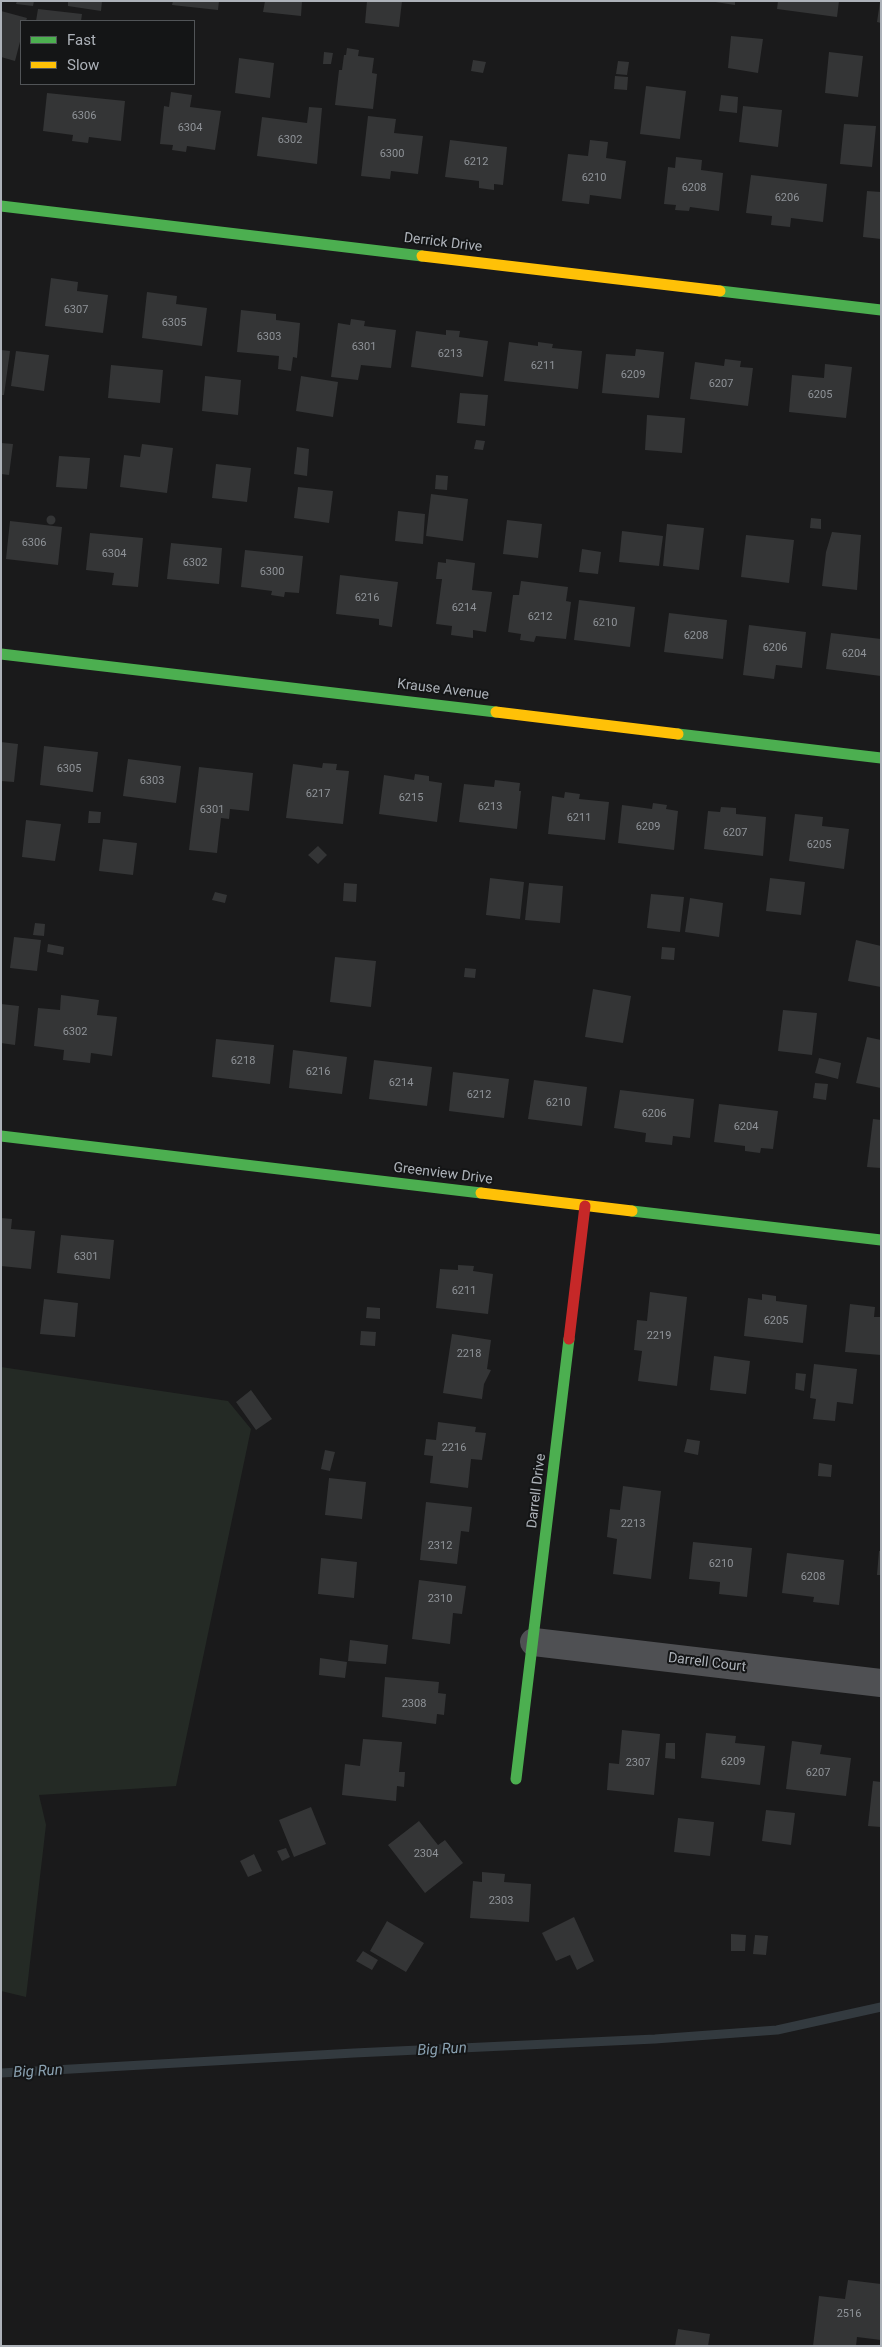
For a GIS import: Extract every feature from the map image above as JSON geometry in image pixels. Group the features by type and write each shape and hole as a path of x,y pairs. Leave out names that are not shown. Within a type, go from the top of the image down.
{"street":[{"name":"Derrick Drive","path":"1,206 881,310"},
{"name":"Krause Avenue","path":"1,654 881,758"},
{"name":"Greenview Drive","path":"1,1136 881,1240"},
{"name":"Darrell Drive","path":"516,1779 586,1206"},
{"name":"Darrell Court","path":"534,1642 881,1683"}],"shaded area":[{"path":"1,1367 228,1401 251,1429 176,1786 39,1795 46,1825 26,1997 1,1991"}],"building":[{"path":"17,1 34,1 33,6 16,4"},
{"path":"68,1 102,1 101,11 68,6"},
{"path":"173,1 219,1 218,10 172,5"},
{"path":"265,1 302,1 301,16 263,12"},
{"path":"367,1 402,1 399,27 365,23"},
{"path":"709,1 735,1 735,5"},
{"path":"778,1 839,1 837,17 777,9"},
{"path":"881,2 881,23 877,22"},
{"path":"38,9 82,14 81,20 36,20"},
{"path":"1,11 27,18 26,20 20,20 20,42 15,61 1,57"},
{"path":"731,36 763,39 758,73 728,68"},
{"path":"347,48 359,50 358,56 374,58 372,73 377,74 373,109 335,105 339,70 342,70"},
{"path":"324,52 333,53 331,64 323,64"},
{"path":"829,52 863,56 858,97 825,93"},
{"path":"239,58 274,63 270,98 235,93"},
{"path":"473,60 486,62 483,73 471,71"},
{"path":"618,61 629,62 627,75 616,74"},
{"path":"615,76 628,77 627,90 614,89"},
{"path":"646,86 686,91 680,139 640,134"},
{"path":"171,92 192,95 190,107 221,111 215,150 187,146 186,152 172,150 173,145 160,144 164,106 169,107"},
{"path":"47,93 125,101 121,141 89,137 88,143 72,141 73,135 43,131"},
{"path":"721,95 738,97 737,113 719,111"},
{"path":"743,106 782,110 778,147 739,142"},
{"path":"309,107 322,108 317,164 257,156 262,117 307,123"},
{"path":"368,116 396,119 394,133 423,136 418,174 391,171 390,179 361,176"},
{"path":"844,124 876,126 872,167 840,164"},
{"path":"450,140 507,147 503,185 494,184 494,190 479,188 479,181 445,177"},
{"path":"590,140 608,142 606,158 626,161 621,199 590,195 589,204 562,201 568,154 588,156"},
{"path":"676,157 702,160 701,170 723,173 719,211 690,207 689,211 675,210 676,205 664,204 668,167 675,168"},
{"path":"751,175 827,184 823,222 791,218 790,227 771,225 772,216 746,213"},
{"path":"867,191 881,192 881,239 863,237"},
{"path":"51,278 78,282 77,291 108,295 103,333 45,326"},
{"path":"147,292 177,296 176,304 207,308 202,346 142,338"},
{"path":"241,310 276,314 276,320 300,323 297,358 293,357 291,371 278,369 279,356 237,352"},
{"path":"351,319 365,321 364,326 396,330 391,368 361,365 358,380 331,377 338,323 350,325"},
{"path":"446,330 460,331 459,337 488,341 483,377 411,367 416,331 446,335"},
{"path":"509,342 538,346 538,342 553,344 552,348 582,351 578,389 504,381"},
{"path":"636,349 664,352 659,398 602,393 606,354 635,356"},
{"path":"1,350 10,351 4,395 1,395"},
{"path":"16,351 49,355 44,391 11,386"},
{"path":"725,359 741,361 740,367 753,368 748,406 690,399 695,362 724,366"},
{"path":"825,364 852,367 846,418 789,412 792,375 824,378"},
{"path":"111,365 163,370 160,403 108,398"},
{"path":"205,376 241,380 238,415 202,411"},
{"path":"301,376 338,382 333,417 296,411"},
{"path":"460,393 488,395 485,426 457,423"},
{"path":"647,415 685,418 682,453 645,450"},
{"path":"476,440 485,441 483,450 474,449"},
{"path":"1,443 13,444 9,475 1,474"},
{"path":"142,444 173,448 167,493 120,487 124,455 140,457"},
{"path":"297,447 309,449 307,476 294,474"},
{"path":"59,456 90,458 87,489 56,487"},
{"path":"216,464 251,468 247,502 212,498"},
{"path":"436,475 448,476 447,490 435,489"},
{"path":"298,487 333,491 329,523 294,518"},
{"path":"431,494 468,499 463,541 426,536"},
{"path":"398,511 425,514 423,544 395,541"},
{"path":"51,515 56,520 51,525 46,520"},
{"path":"811,518 821,519 821,529 810,528"},
{"path":"507,520 542,524 538,558 503,554"},
{"path":"10,521 62,527 58,565 6,559"},
{"path":"667,524 704,528 699,570 663,566"},
{"path":"622,531 663,536 659,566 619,562"},
{"path":"832,532 861,535 857,590 822,586 826,552"},
{"path":"90,533 143,538 138,587 112,585 114,573 86,570"},
{"path":"746,535 794,540 789,583 741,577"},
{"path":"171,543 222,548 219,584 167,579"},
{"path":"582,549 601,552 598,574 579,572"},
{"path":"245,550 303,556 299,593 285,592 284,597 271,595 272,591 241,587"},
{"path":"446,559 475,563 472,590 492,592 486,632 473,630 473,638 451,635 452,626 436,624 442,579 436,579 438,562 446,563"},
{"path":"340,575 398,582 392,627 379,625 379,619 336,614"},
{"path":"521,581 568,587 566,601 571,602 566,639 536,636 534,642 520,640 521,634 508,632 513,595 519,595"},
{"path":"579,600 635,607 630,647 574,640"},
{"path":"669,613 727,620 723,659 664,652"},
{"path":"749,625 806,632 802,668 776,665 774,679 743,675"},
{"path":"831,633 881,639 881,676 826,669"},
{"path":"1,742 18,744 14,782 1,781"},
{"path":"44,746 98,752 93,792 40,785"},
{"path":"128,759 181,766 176,803 123,796"},
{"path":"323,763 337,764 336,770 349,771 343,824 286,818 293,764 322,768"},
{"path":"199,767 253,773 249,811 230,809 229,819 221,818 217,853 189,850"},
{"path":"415,774 429,776 429,781 442,783 437,822 379,814 384,775 414,780"},
{"path":"495,780 520,783 519,791 521,791 517,829 459,822 464,784 494,787"},
{"path":"565,792 580,794 579,799 609,802 605,840 548,834 552,796 564,798"},
{"path":"653,803 667,805 666,809 678,811 674,850 618,843 622,805 652,809"},
{"path":"721,807 736,808 736,814 766,817 763,856 704,849 708,811 720,812"},
{"path":"89,811 101,812 100,823 88,823"},
{"path":"795,814 823,817 822,826 849,829 844,869 789,861"},
{"path":"26,820 61,824 55,861 22,857"},
{"path":"103,839 137,843 133,875 99,871"},
{"path":"318,846 327,855 318,864 308,855"},
{"path":"490,878 524,882 520,919 486,915"},
{"path":"770,878 805,882 801,915 766,911"},
{"path":"344,883 357,884 356,902 343,901"},
{"path":"529,883 563,886 560,923 525,920"},
{"path":"215,892 227,895 225,903 212,900"},
{"path":"651,894 684,897 680,932 647,928"},
{"path":"690,898 723,903 719,937 685,932"},
{"path":"35,923 45,924 44,936 33,935"},
{"path":"14,937 41,940 37,971 10,968"},
{"path":"856,940 881,946 881,987 848,981"},
{"path":"48,944 64,947 63,955 47,952"},
{"path":"662,947 675,948 674,960 661,959"},
{"path":"335,957 376,961 371,1007 330,1002"},
{"path":"465,968 476,969 475,978 464,977"},
{"path":"593,989 631,996 623,1043 585,1037"},
{"path":"61,995 99,1000 97,1015 117,1017 112,1056 91,1053 90,1063 63,1060 64,1050 34,1046 38,1008 60,1010"},
{"path":"1,1004 19,1006 15,1045 1,1043"},
{"path":"783,1010 817,1013 812,1055 778,1051"},
{"path":"867,1037 881,1040 881,1088 856,1083"},
{"path":"216,1039 274,1045 270,1084 212,1077"},
{"path":"293,1050 347,1057 342,1094 289,1088"},
{"path":"819,1058 841,1063 838,1079 815,1073"},
{"path":"374,1060 432,1067 427,1106 369,1099"},
{"path":"453,1072 509,1079 504,1118 449,1111"},
{"path":"534,1080 587,1087 582,1126 528,1119"},
{"path":"815,1083 828,1084 826,1100 813,1098"},
{"path":"620,1090 694,1099 690,1138 673,1136 672,1145 645,1142 646,1133 614,1128"},
{"path":"719,1104 778,1111 773,1149 761,1148 760,1153 745,1151 745,1146 714,1142"},
{"path":"873,1119 881,1120 881,1168 867,1167"},
{"path":"1,1218 12,1219 11,1229 35,1231 31,1269 1,1266"},
{"path":"61,1235 114,1240 110,1279 57,1273"},
{"path":"458,1265 474,1266 473,1271 493,1274 488,1314 436,1308 440,1269 458,1270"},
{"path":"650,1292 687,1297 677,1386 638,1381 642,1351 634,1350 637,1320 647,1321"},
{"path":"762,1294 776,1296 776,1301 807,1305 803,1343 744,1336 748,1298 762,1300"},
{"path":"44,1299 78,1303 75,1337 40,1334"},
{"path":"850,1304 875,1307 874,1317 881,1317 881,1355 845,1352"},
{"path":"367,1307 380,1308 380,1319 366,1318"},
{"path":"361,1331 376,1332 375,1346 360,1345"},
{"path":"452,1334 491,1340 487,1369 491,1370 484,1384 482,1399 443,1393"},
{"path":"714,1356 750,1361 746,1394 710,1390"},
{"path":"814,1364 857,1369 853,1404 837,1402 835,1421 813,1419 816,1399 810,1398"},
{"path":"796,1373 806,1374 804,1391 795,1389"},
{"path":"251,1390 272,1419 256,1430 236,1402"},
{"path":"438,1422 476,1427 475,1432 486,1433 482,1460 471,1459 468,1488 430,1483 433,1456 424,1455 426,1439 436,1440"},
{"path":"687,1439 700,1441 698,1455 684,1452"},
{"path":"325,1450 335,1452 330,1471 321,1469"},
{"path":"819,1463 832,1465 831,1477 818,1476"},
{"path":"329,1478 366,1482 362,1519 325,1515"},
{"path":"623,1486 661,1491 651,1579 613,1574 617,1539 607,1537 610,1509 620,1510"},
{"path":"426,1502 472,1507 469,1532 461,1531 457,1564 420,1560"},
{"path":"693,1542 752,1548 747,1597 719,1594 720,1582 689,1579"},
{"path":"879,1551 881,1551 881,1575 877,1575"},
{"path":"787,1553 844,1560 839,1605 813,1602 814,1597 782,1593"},
{"path":"321,1558 357,1562 354,1598 318,1594"},
{"path":"419,1580 466,1586 462,1614 453,1613 450,1644 412,1639"},
{"path":"350,1640 388,1645 386,1664 348,1661"},
{"path":"320,1658 347,1662 345,1678 319,1675"},
{"path":"385,1677 439,1682 438,1693 446,1694 444,1715 437,1714 436,1724 382,1717"},
{"path":"622,1730 660,1734 654,1795 607,1790 609,1763 619,1764"},
{"path":"706,1733 736,1736 735,1743 765,1746 760,1785 701,1778"},
{"path":"363,1739 402,1742 399,1772 405,1772 404,1787 397,1786 396,1801 342,1795 345,1764 360,1766"},
{"path":"792,1741 822,1745 820,1754 851,1758 846,1796 786,1789"},
{"path":"666,1743 675,1743 675,1759 665,1758"},
{"path":"873,1781 881,1782 881,1827 868,1826"},
{"path":"311,1807 326,1844 294,1857 279,1820"},
{"path":"766,1810 795,1813 791,1845 762,1841"},
{"path":"678,1818 714,1822 710,1856 674,1852"},
{"path":"419,1821 438,1845 445,1840 463,1863 425,1893 388,1845"},
{"path":"286,1848 290,1857 282,1861 277,1851"},
{"path":"254,1854 262,1871 248,1877 240,1861"},
{"path":"482,1872 505,1874 504,1882 531,1884 529,1922 470,1918 473,1881 482,1882"},
{"path":"574,1917 594,1961 577,1970 570,1955 556,1961 542,1933"},
{"path":"387,1921 424,1943 406,1972 370,1951"},
{"path":"731,1934 746,1935 745,1951 731,1951"},
{"path":"755,1935 768,1936 766,1955 753,1954"},
{"path":"363,1951 378,1960 372,1970 356,1961"},
{"path":"848,2280 881,2284 881,2340 857,2337 856,2346 813,2346 819,2296 845,2299"},
{"path":"678,2329 710,2334 708,2346 675,2346"}],"waterway":[{"name":"Big Run","path":"1,2073 354,2053 655,2039 777,2030 881,2007"}],"traffic: fast":[{"path":"1,206 422,256"},
{"path":"720,291 881,310"},
{"path":"1,654 496,712"},
{"path":"678,734 881,758"},
{"path":"1,1136 481,1193"},
{"path":"632,1211 881,1240"},
{"path":"516,1779 569,1339"}],"traffic: slow":[{"path":"422,256 720,291"},
{"path":"496,712 678,734"},
{"path":"481,1193 632,1211"}],"traffic: jam":[{"path":"569,1339 585,1206"}]}
